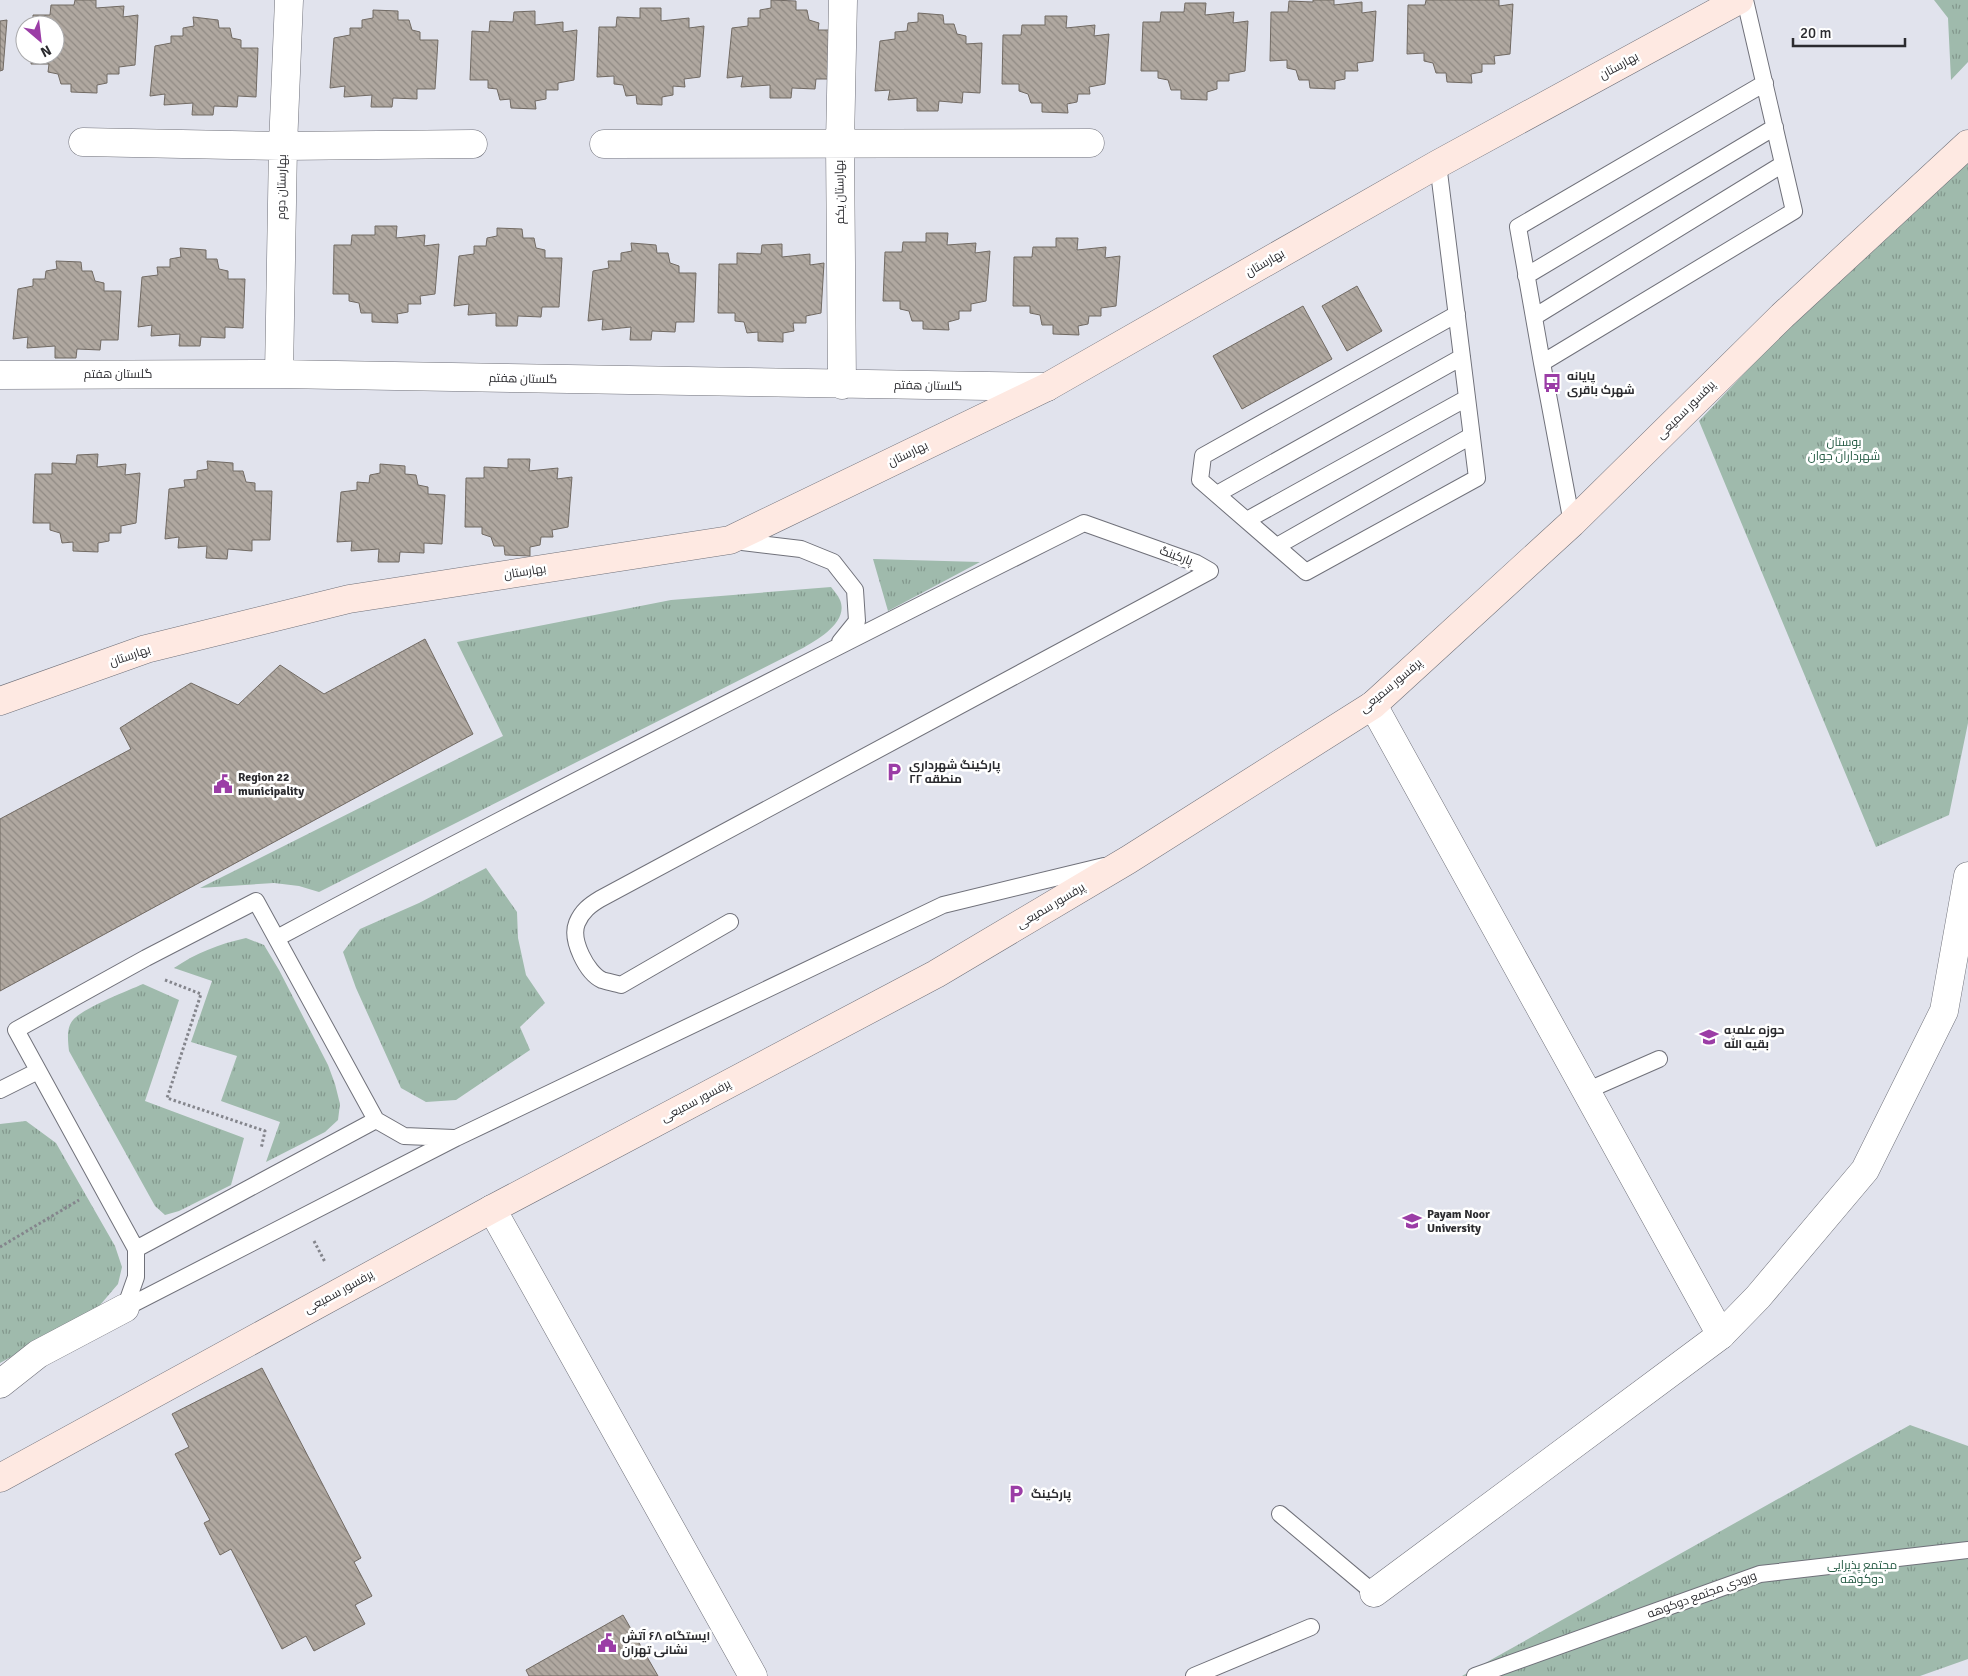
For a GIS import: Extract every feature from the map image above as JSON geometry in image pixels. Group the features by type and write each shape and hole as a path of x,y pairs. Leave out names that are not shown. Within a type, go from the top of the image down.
{"main road":[{"name":"بهارستان","path":"0,701 146,649 349,599 730,540 1047,387 1438,164 1740,0"},
{"name":"پرفسور سمیعی","path":"0,1478 492,1209 936,974 1128,860 1373,705 1572,523 1782,316 1968,144"}],"street":[{"name":"بهارستان دوم","path":"279,374 283,146 289,0"},
{"name":"بهارستان یکم","path":"842,385 840,144 843,0"},
{"path":"83,142 283,146 473,144"},
{"path":"604,144 1090,142"},
{"name":"گلستان هفتم","path":"0,375 279,374 1047,387"},
{"path":"1373,705 1721,1335"},
{"path":"1374,1592 1721,1335 1758,1297 1865,1170 1944,1011 1968,876"},
{"path":"492,1209 753,1676"},
{"path":"0,1384 38,1354 125,1308"}],"lane":[{"path":"1542,363 1794,211 1745,0"},
{"path":"1572,523 1518,227 1765,83"},
{"path":"1526,276 1775,127"},
{"path":"1438,164 1457,314 1472,436 1476,478 1306,572 1200,480 1203,456 1457,314"},
{"path":"1534,317 1784,164"},
{"path":"1217,494 1462,357"},
{"path":"1247,520 1467,398"},
{"path":"1277,546 1472,436"},
{"name":"پارکینگ","path":"730,922 621,985 602,980 586,967 577,944 576,925 586,908 600,899 1210,570 1196,563 1084,523 836,647"},
{"path":"277,938 383,881 836,647 857,621 855,590 833,562 801,549 730,540"},
{"path":"125,1308 456,1138 942,905 1128,860"},
{"path":"125,1308 136,1277 136,1249 16,1030 146,958 256,901 376,1120 404,1136 456,1138"},
{"path":"1586,1091 1659,1059"},
{"path":"0,1090 38,1071"},
{"path":"136,1249 376,1120"},
{"path":"1280,1514 1374,1592"},
{"name":"ورودی مجتمع دوکوهه","path":"1475,1676 1760,1574 1968,1550"},
{"path":"1194,1676 1310,1628"}],"path":[{"path":"146,958 157,977 200,994 167,1098 265,1131 256,1171 262,1182"},
{"path":"0,1247 102,1187"},
{"path":"300,1217 342,1290"}],"green space":[{"path":"1934,0 1968,0 1968,62 1951,80 1948,18"},
{"name":"بوستان شهرداران جوان","path":"1968,138 1968,723 1949,815 1876,847 1699,421"},
{"path":"873,559 980,562 888,611"},
{"path":"831,587 840,600 842,608 840,616 824,635 803,648 319,892 299,886 274,883 200,888 503,736 457,642 671,600"},
{"path":"486,868 517,912 518,938 526,975 545,1003 520,1027 530,1050 456,1100 426,1102 401,1088 356,988 343,952 360,929 419,903"},
{"path":"246,938 264,945 279,970 328,1065 340,1104 338,1120 325,1132 266,1162 280,1122 221,1101 237,1056 191,1042 212,981 174,968 208,950"},
{"path":"143,984 179,1000 145,1101 244,1138 231,1185 179,1211 165,1215 155,1206 69,1051 69,1027 78,1015"},
{"path":"26,1121 56,1143 115,1246 122,1267 118,1284 95,1311 0,1363 0,1124"},
{"name":"مجتمع پذیرایی دوکوهه","path":"1910,1425 1968,1446 1968,1659 1920,1676 1462,1676"}],"building":[{"path":"75,0 96,0 96,8 124,6 123,17 138,15 135,65 119,67 119,74 107,74 107,83 97,85 97,93 71,92 71,84 61,84 58,74 48,72 49,65 65,65 65,15 50,15 51,5 74,5"},
{"path":"771,0 796,1 796,10 807,10 809,20 819,23 818,30 835,30 833,79 816,79 815,89 792,88 791,98 770,98 770,85 741,87 743,76 727,78 732,28 748,26 748,18 760,18 760,10 771,8"},
{"path":"1313,0 1334,0 1334,5 1362,2 1362,13 1376,11 1373,61 1357,63 1358,71 1345,71 1345,79 1335,81 1335,89 1310,88 1309,80 1299,80 1296,70 1287,68 1287,60 1270,61 1271,12 1288,12 1289,1 1313,2"},
{"path":"1426,0 1499,0 1499,6 1513,4 1510,54 1494,56 1495,64 1482,64 1482,72 1471,74 1472,83 1447,82 1446,73 1436,73 1433,63 1424,61 1424,53 1407,54 1408,5 1425,5"},
{"path":"1185,3 1206,3 1205,15 1234,12 1233,23 1248,21 1245,71 1229,74 1229,81 1217,81 1217,89 1207,92 1207,100 1181,99 1181,90 1171,90 1168,80 1158,78 1158,71 1141,71 1143,22 1160,22 1161,12 1184,12"},
{"path":"640,8 661,8 661,21 689,18 689,28 704,26 700,77 684,79 685,87 673,86 673,95 662,97 662,105 637,104 636,95 626,96 623,85 614,84 614,76 597,77 599,27 616,27 617,17 640,18"},
{"path":"373,10 398,11 398,20 409,20 412,30 420,32 420,40 438,40 435,89 417,89 417,99 393,98 392,107 371,107 372,95 344,97 345,86 330,88 334,38 350,35 350,28 362,28 362,20 373,18"},
{"path":"535,11 535,25 563,22 563,32 577,30 574,80 558,83 558,90 546,90 546,99 535,101 536,109 511,108 510,99 500,100 497,89 488,88 488,80 470,80 472,31 489,32 490,21 513,22 514,12"},
{"path":"918,13 943,15 944,24 954,24 957,34 966,36 966,44 982,43 980,93 963,92 962,103 939,101 938,111 917,111 917,98 888,100 890,90 875,91 880,41 895,39 895,32 907,31 908,23 918,22"},
{"path":"1045,16 1067,16 1066,28 1095,25 1094,36 1109,34 1105,84 1089,87 1090,94 1078,94 1077,102 1067,104 1068,113 1042,112 1042,103 1031,103 1028,94 1019,91 1019,84 1002,84 1003,35 1021,35 1022,25 1045,25"},
{"path":"193,17 218,20 219,28 230,28 232,38 241,40 241,48 258,48 256,97 238,96 237,107 214,106 213,115 192,115 193,103 164,105 165,94 150,96 155,46 171,43 171,36 183,36 183,28 194,26"},
{"path":"7,20 3,70 0,71 0,21"},
{"path":"375,226 397,226 396,238 425,235 424,246 439,244 435,294 420,296 421,304 408,304 408,312 397,314 398,323 372,322 372,313 361,313 359,303 349,301 349,294 333,294 334,245 351,245 352,235 375,235"},
{"path":"497,228 522,229 523,238 534,238 536,248 545,250 545,258 562,258 559,307 542,307 541,317 518,316 517,326 496,326 496,313 468,315 469,304 454,306 459,256 474,254 474,246 486,246 487,238 497,236"},
{"path":"926,233 948,233 947,245 976,243 975,253 990,251 986,301 971,304 971,311 959,311 959,319 948,322 949,330 923,329 923,321 912,321 909,311 900,309 900,301 883,301 885,252 902,252 903,242 926,242"},
{"path":"1056,238 1078,238 1077,250 1106,247 1105,258 1120,256 1116,306 1101,308 1101,316 1089,316 1088,324 1078,326 1079,335 1053,334 1053,325 1042,325 1040,315 1030,313 1030,306 1013,306 1014,257 1032,257 1033,247 1056,247"},
{"path":"631,243 656,245 657,253 668,253 670,263 679,266 679,273 696,273 694,322 676,322 675,332 652,331 651,340 630,340 631,327 602,330 603,319 588,321 593,271 609,268 608,261 621,261 621,253 632,251"},
{"path":"782,244 782,257 810,254 810,265 824,263 821,313 806,316 806,323 793,323 794,331 783,333 783,342 758,341 758,332 747,333 744,322 735,321 735,313 718,313 719,264 737,264 737,253 761,254 762,245"},
{"path":"180,248 206,250 206,259 217,259 219,269 228,271 228,279 245,279 243,328 225,327 225,338 201,337 200,346 179,346 180,334 151,336 152,325 138,327 142,277 158,275 157,267 170,267 170,259 181,257"},
{"path":"56,261 81,262 82,271 92,271 95,281 104,283 104,291 121,291 118,340 101,340 100,350 77,349 76,358 55,358 55,346 27,348 28,337 13,339 18,289 33,286 33,279 45,279 46,271 57,269"},
{"path":"1357,286 1382,331 1347,351 1322,306"},
{"path":"1303,306 1332,359 1242,409 1213,356"},
{"path":"98,454 97,467 126,464 125,475 140,473 136,523 121,526 121,533 109,533 109,541 98,543 98,552 73,551 73,542 62,543 60,533 50,530 50,523 33,523 35,474 52,474 52,463 76,464 77,455"},
{"path":"508,459 530,459 529,471 558,468 557,479 572,477 568,527 552,530 553,537 541,537 540,545 530,547 530,556 505,555 504,546 494,546 491,537 482,534 482,527 465,527 466,478 484,478 484,467 508,468"},
{"path":"207,461 233,463 233,471 243,471 246,482 255,483 255,491 272,491 270,540 252,540 252,551 228,549 227,559 206,558 207,546 178,548 179,537 165,539 169,489 185,487 184,480 197,479 197,471 208,469"},
{"path":"380,464 405,466 405,474 416,475 418,485 428,487 428,494 445,495 442,544 424,543 424,553 400,552 399,562 378,562 379,549 351,551 352,541 337,542 341,492 357,490 357,482 369,483 370,475 380,473"},
{"name":"Region 22 municipality","path":"425,639 473,734 0,991 0,819 131,749 120,728 191,683 238,705 280,665 324,694"},
{"path":"262,1368 361,1558 354,1562 372,1596 355,1605 365,1624 314,1651 306,1636 282,1649 231,1549 220,1555 204,1523 210,1520 175,1454 189,1447 172,1414"},
{"name":"ایستگاه ۶۸ آتش نشانی تهران","path":"623,1615 658,1676 529,1676 526,1670"}],"place":[{"name":"پایانه شهرک باقری","path":"1552,383"},
{"name":"پارکینگ شهرداری منطقه ۲۲","path":"894,772"},
{"name":"Region 22 municipality","path":"223,784"},
{"name":"حوزه علمیه بقیه الله","path":"1709,1037"},
{"name":"Payam Noor University","path":"1412,1221"},
{"name":"پارکینگ","path":"1016,1494"},
{"name":"ایستگاه ۶۸ آتش نشانی تهران","path":"607,1643"}]}
